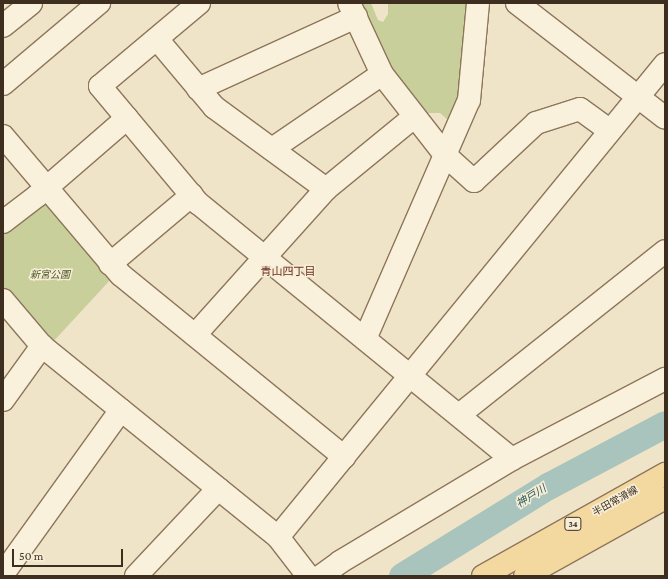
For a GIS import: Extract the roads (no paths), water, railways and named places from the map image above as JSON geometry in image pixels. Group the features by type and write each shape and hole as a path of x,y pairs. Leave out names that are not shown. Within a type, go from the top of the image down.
{"main road":[{"name":"半田常滑線","path":"483,576 665,474"},
{"name":"34","path":"525,576 665,498"}],"street":[{"path":"3,26 31,3"},
{"path":"3,84 99,3"},
{"path":"199,3 100,86 192,195 265,257 512,459"},
{"path":"365,339 469,100 478,3"},
{"path":"517,3 639,96 665,118"},
{"path":"198,89 352,10 382,74 445,155 474,181 536,123 580,109 610,131"},
{"path":"157,39 214,107 326,189"},
{"path":"278,537 665,64"},
{"path":"272,149 382,74"},
{"path":"195,335 326,189 414,117"},
{"path":"3,222 46,188 127,118"},
{"path":"3,136 110,264 344,457"},
{"path":"110,264 192,195"},
{"path":"459,415 665,251"},
{"path":"3,300 42,346 278,537 308,576"},
{"path":"3,400 42,346"},
{"path":"321,576 340,562 512,459 665,378"},
{"path":"3,574 121,410"},
{"path":"136,576 218,489"}],"waterway":[{"name":"神戸川","path":"402,576 548,486 665,424"}],"district":[{"name":"青山四丁目","path":"288,271"}],"park label":[{"name":"新宮公園","path":"50,275"}]}
